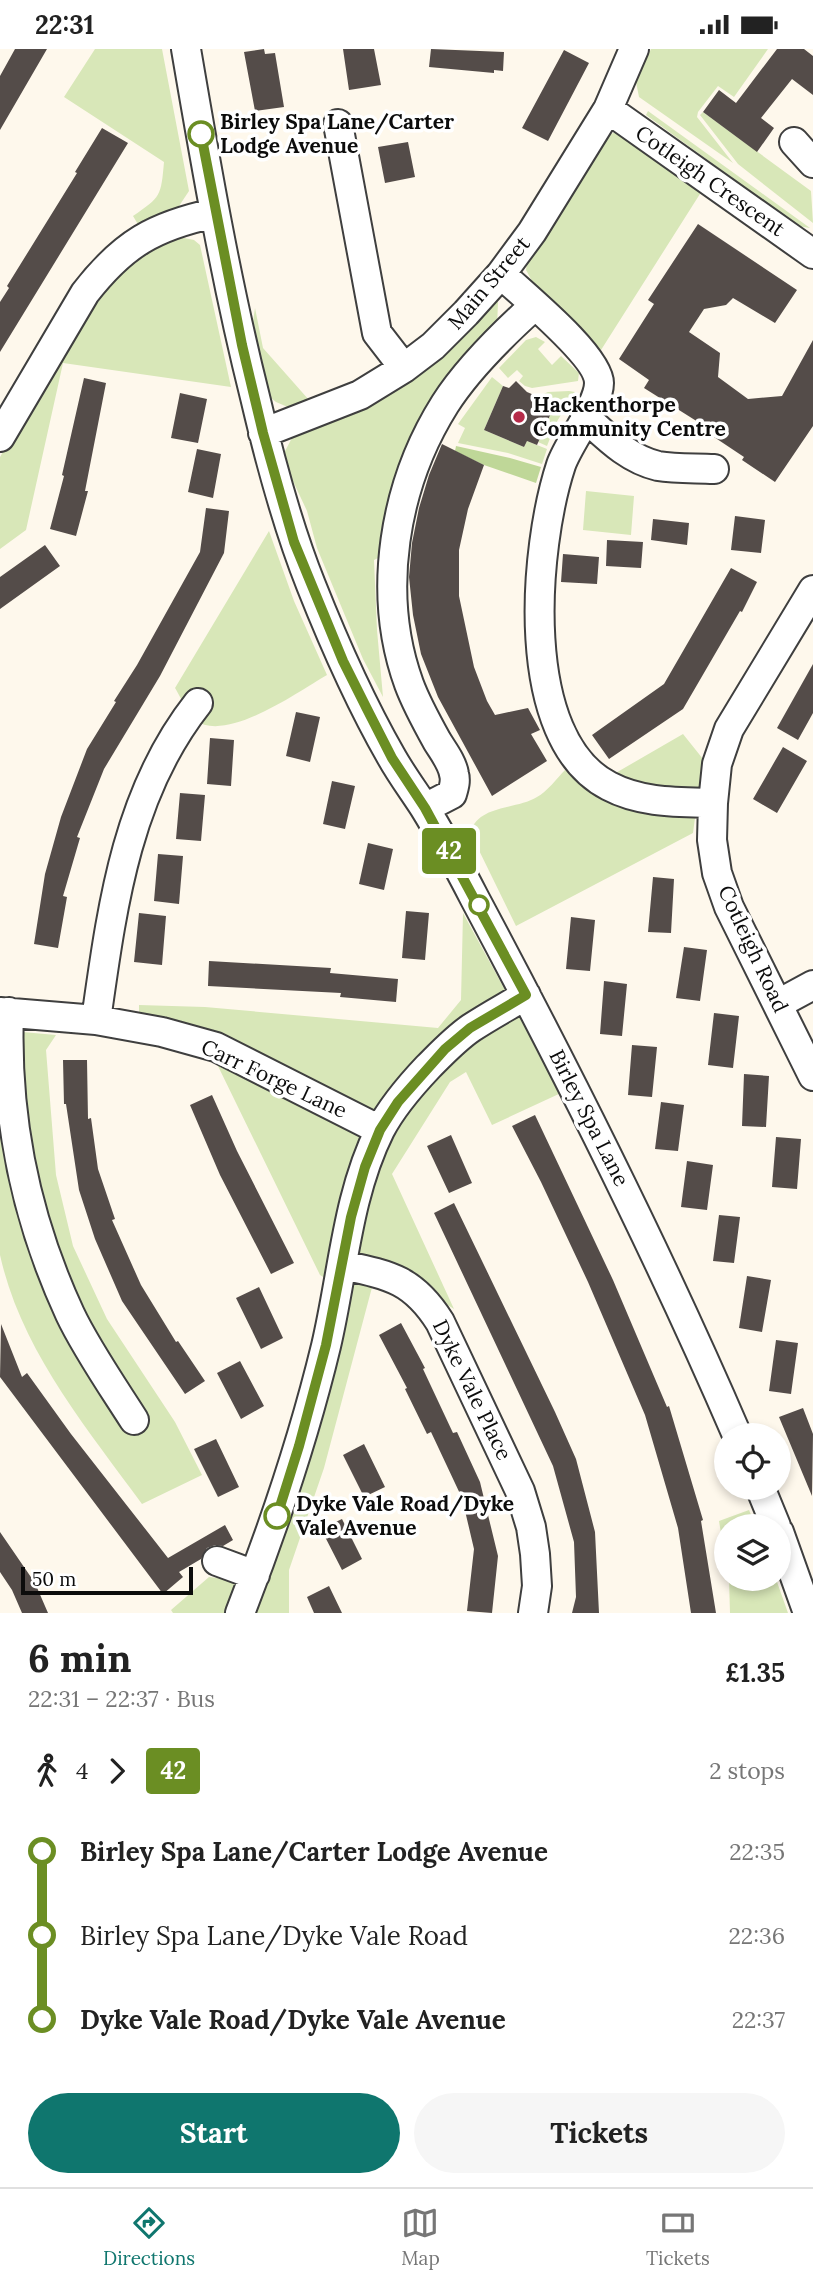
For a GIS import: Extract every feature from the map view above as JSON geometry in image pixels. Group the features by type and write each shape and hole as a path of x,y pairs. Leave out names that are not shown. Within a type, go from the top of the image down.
{"street":[{"name":"Birley Spa Lane","path":"186,49 234,312 263,433 294,542 343,661 392,758 425,808 526,995 622,1183 732,1423"},
{"name":"Main Street","path":"263,433 360,395 404,368 433,346 500,274 531,232 608,109 632,50"},
{"name":"Cotleigh Crescent","path":"608,109 813,254"},
{"path":"338,124 377,333 404,368"},
{"path":"794,142 813,163"},
{"path":"3,424 85,293 102,272 144,236 163,227 215,213"},
{"path":"500,274 582,350 595,368 599,383 592,404 562,462 545,528 540,642 546,684 556,722 569,751 587,772 607,786 631,796 655,801 713,803"},
{"path":"425,808 452,794 456,782 454,771 409,684 397,635 393,548 401,508 427,436 446,403 506,332 534,306"},
{"path":"585,417 613,443 635,458 659,466 714,469"},
{"name":"Cotleigh Road","path":"813,590 729,729 717,764 712,840 717,873 729,907 813,1076"},
{"path":"96,1020 107,936 119,876 135,819 156,769 181,723 198,703"},
{"path":"778,1004 813,985"},
{"path":"240,1613 274,1525 299,1446 326,1345 351,1217 365,1167 380,1130 404,1094 445,1049 470,1028 526,995"},
{"path":"5,1012 15,1138 28,1201 48,1261 71,1316 134,1420"},
{"name":"Carr Forge Lane","path":"5,1012 96,1020 162,1032 216,1047 380,1130"},
{"name":"Dyke Vale Place","path":"342,1265 384,1275 407,1285 427,1301 440,1322 524,1503 535,1554 537,1586 533,1613"},
{"path":"217,1561 255,1575"},
{"path":"791,1566 808,1613"}],"green space":[{"path":"95,49 162,49 189,191 177,209 139,226 133,216 158,195 164,162 64,97"},
{"path":"651,49 768,49 734,97 718,86 698,112 697,117 733,163 639,97 636,82"},
{"path":"648,111 810,228 798,226 646,115"},
{"path":"703,112 811,191 813,223 738,164 700,115"},
{"path":"617,131 705,186 601,350 532,281 526,270 528,256 606,137"},
{"path":"174,236 194,240 200,245 231,387 63,363 26,530 0,549 0,457 93,298 121,268"},
{"path":"491,297 498,302 497,328 380,557 374,560 383,697 363,659 317,548 307,511 285,464 284,453 293,436 314,424 375,399 417,376 452,344"},
{"path":"255,308 263,348 309,400 290,408 266,394 251,336"},
{"path":"536,337 545,342 538,349 552,365 561,356 579,373 578,381 532,388 519,381 523,376 517,370 508,378 499,368 526,340"},
{"path":"492,377 503,386 484,430 524,447 527,441 547,449 542,464 508,453 458,443 465,428 458,424"},
{"path":"548,392 575,392 556,423 547,446 538,442 555,404 537,397"},
{"path":"456,446 541,467 536,483 484,465 455,451"},
{"path":"586,491 634,496 631,535 583,530"},
{"path":"269,531 294,601 327,675 262,713 243,721 208,726 193,718 175,688"},
{"path":"683,734 703,759 693,833 516,926 470,832 475,823 490,812 537,797 565,770 588,789"},
{"path":"463,913 561,1093 492,1125 466,1072 450,1082 392,1174 454,1309 379,1261 324,1468 289,1570 289,1613 173,1613 171,1610 209,1577 262,1583 348,1293 320,1275 217,1064 139,1015 139,1005 205,1007 438,1028 461,1000"},
{"path":"0,1030 56,1035 46,1050 56,1175 73,1246 107,1319 175,1422 202,1475 142,1504 58,1386 23,1323 10,1290 0,1255"},
{"path":"729,1591 780,1591 788,1613 730,1613"}],"building":[{"path":"15,49 47,49 0,130 0,76"},
{"path":"264,49 265,54 275,53 284,107 255,111 244,52"},
{"path":"343,49 374,49 381,85 349,90"},
{"path":"431,49 504,52 503,71 494,70 494,73 429,67"},
{"path":"777,49 804,49 813,56 813,95 792,79 761,118 774,128 757,152 703,112 719,90 736,103"},
{"path":"564,50 589,63 548,141 522,128"},
{"path":"102,128 128,143 0,352 0,302 9,288 7,286"},
{"path":"408,142 415,177 385,183 378,147"},
{"path":"698,224 797,290 775,323 733,298 726,305 704,309 689,332 720,353 718,377 748,399 782,396 813,340 813,426 775,482 742,460 744,457 696,425 698,422 644,388 649,380 619,359 654,304 648,300"},
{"path":"84,378 106,383 85,491 88,491 76,536 50,529"},
{"name":"Hackenthorpe Community Centre","path":"516,381 527,392 555,404 537,445 527,441 524,447 484,430 503,386 509,388"},
{"path":"180,393 207,399 198,443 171,438"},
{"path":"442,444 484,465 468,509 459,550 459,596 474,667 495,715 528,708 540,730 531,734 547,761 492,796 438,697 421,654 413,615 409,577 412,543 429,475"},
{"path":"197,449 221,454 213,498 188,492"},
{"path":"206,508 229,511 224,553 160,676 104,769 77,837 80,838 63,896 67,897 58,948 34,944 45,874 61,817 87,749 200,552"},
{"path":"735,516 765,520 761,553 731,550"},
{"path":"653,519 689,523 687,545 651,540"},
{"path":"607,540 643,542 641,568 606,566"},
{"path":"45,545 60,566 0,609 0,577"},
{"path":"563,554 599,557 597,584 561,582"},
{"path":"731,568 757,582 742,612 740,611 683,709 609,759 592,735 664,684"},
{"path":"813,664 813,713 798,740 777,728"},
{"path":"296,712 320,717 310,762 286,756"},
{"path":"210,738 234,740 231,786 207,784"},
{"path":"783,747 807,761 777,813 753,799"},
{"path":"332,781 355,786 345,829 323,824"},
{"path":"180,793 205,795 201,841 176,839"},
{"path":"368,843 393,849 384,890 359,884"},
{"path":"158,854 183,856 179,904 154,901"},
{"path":"653,877 674,879 671,933 648,932"},
{"path":"406,911 429,913 425,960 402,958"},
{"path":"139,913 166,916 162,965 134,962"},
{"path":"571,917 595,920 590,971 566,969"},
{"path":"684,947 707,950 700,1001 676,998"},
{"path":"209,961 331,968 330,973 398,979 396,1002 340,997 341,993 208,986"},
{"path":"604,981 627,984 622,1036 600,1034"},
{"path":"714,1013 739,1016 733,1068 708,1065"},
{"path":"632,1045 657,1047 652,1097 628,1095"},
{"path":"63,1060 87,1060 88,1119 91,1118 98,1169 115,1219 112,1220 141,1285 176,1342 178,1341 205,1381 185,1394 122,1301 95,1239 79,1190 64,1104"},
{"path":"744,1074 769,1076 766,1127 742,1126"},
{"path":"212,1095 294,1263 271,1274 220,1175 190,1105"},
{"path":"661,1102 684,1105 678,1151 655,1149"},
{"path":"535,1115 613,1280 667,1407 669,1406 703,1520 701,1521 716,1613 691,1613 678,1528 645,1415 588,1282 512,1126"},
{"path":"451,1135 472,1183 449,1193 427,1146"},
{"path":"776,1137 801,1139 797,1189 772,1187"},
{"path":"687,1161 713,1165 707,1210 681,1207"},
{"path":"454,1203 576,1459 595,1532 599,1613 572,1613 576,1597 574,1542 553,1466 434,1213"},
{"path":"719,1215 740,1217 734,1263 713,1261"},
{"path":"747,1276 771,1280 762,1332 739,1328"},
{"path":"259,1287 283,1338 261,1349 236,1298"},
{"path":"401,1323 425,1368 423,1369 453,1433 457,1432 480,1482 498,1556 492,1613 467,1611 474,1549 462,1498 431,1432 427,1434 379,1335"},
{"path":"1,1324 22,1377 27,1373 168,1558 225,1525 233,1540 223,1546 207,1548 201,1559 179,1572 183,1577 163,1594 0,1377"},
{"path":"776,1340 798,1343 791,1394 769,1391"},
{"path":"240,1361 264,1406 241,1419 217,1373"},
{"path":"803,1408 813,1434 812,1496 791,1446 791,1423 782,1423 779,1417"},
{"path":"216,1439 239,1487 218,1497 194,1449"},
{"path":"364,1444 385,1487 364,1497 343,1455"},
{"path":"342,1519 362,1559 342,1570 321,1529"},
{"path":"0,1532 35,1583 48,1613 22,1613 0,1572"},
{"path":"329,1586 342,1613 314,1613 307,1597"}],"bus line":[{"name":"42","path":"201,134 234,312 263,433 294,542 343,661 392,758 425,808 526,995 470,1028 445,1049 398,1102 380,1130 365,1167 351,1217 326,1345 277,1516"}],"place":[{"name":"Birley Spa Lane/Carter Lodge Avenue","path":"201,134"},
{"name":"Hackenthorpe Community Centre","path":"519,417"},
{"name":"Dyke Vale Road/Dyke Vale Avenue","path":"277,1516"}]}
